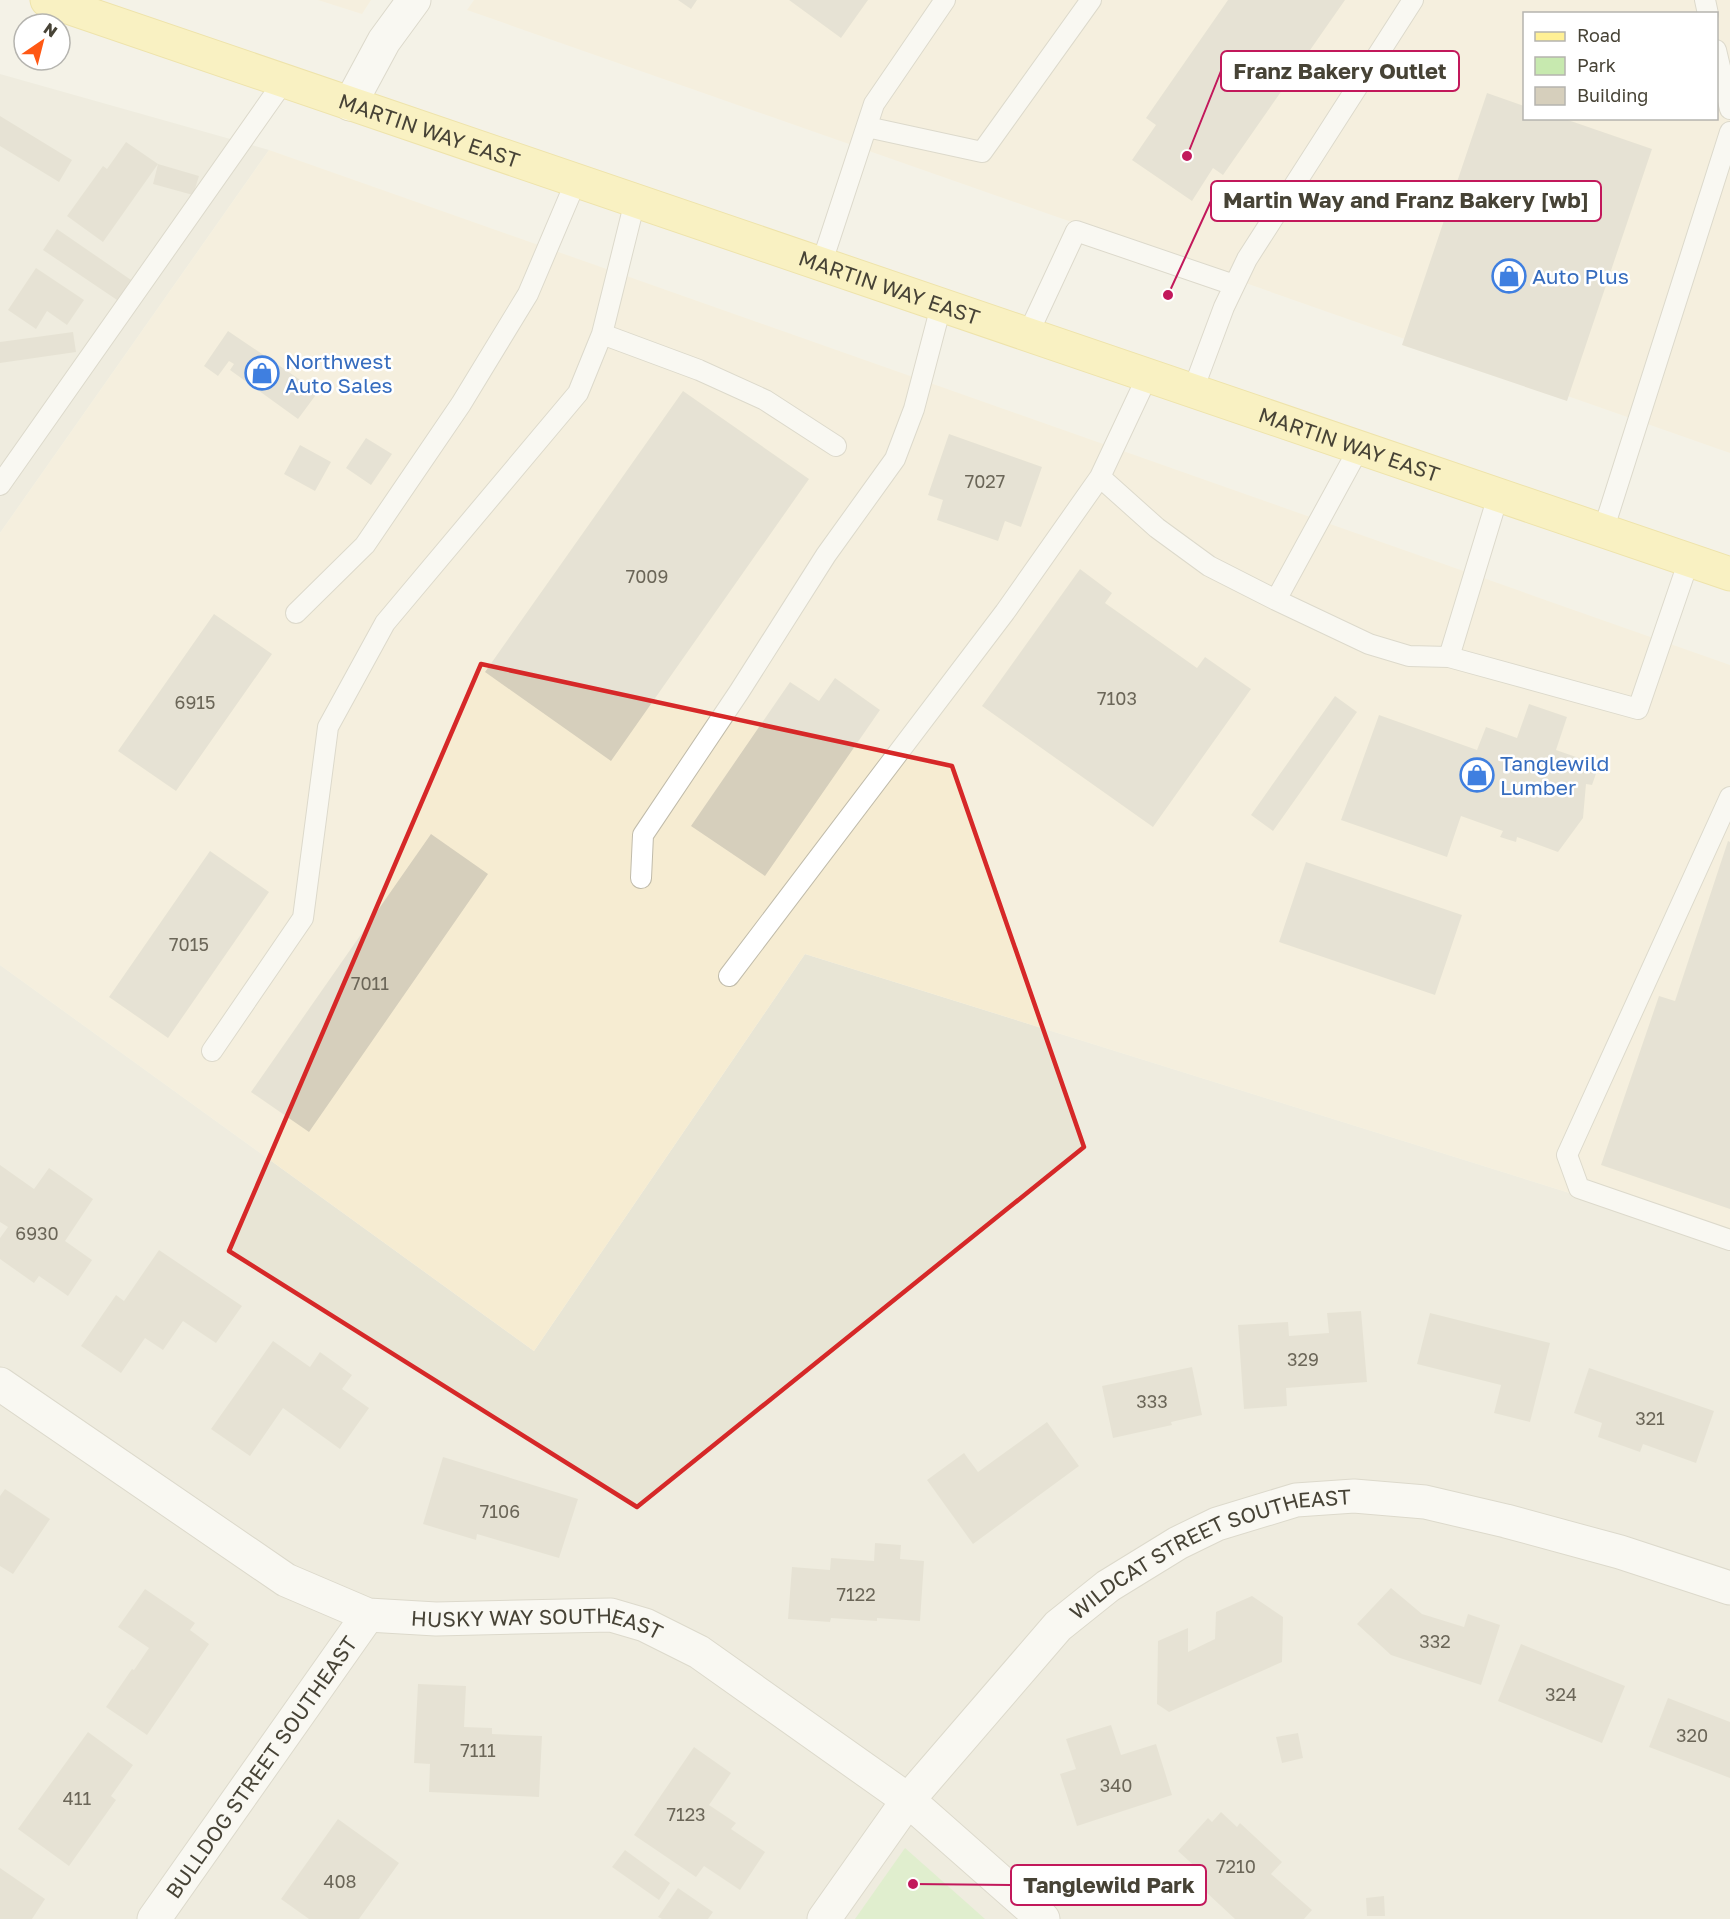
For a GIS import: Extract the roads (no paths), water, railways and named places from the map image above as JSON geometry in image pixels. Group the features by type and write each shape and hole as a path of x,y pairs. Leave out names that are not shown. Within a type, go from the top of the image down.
{"main road":[{"name":"MARTIN WAY EAST","path":"59,2 576,182 1730,574"}],"street":[{"path":"350,104 384,41 414,0"},
{"name":"HUSKY WAY SOUTHEAST","path":"0,1384 286,1580 368,1615 436,1619 611,1614 645,1625 699,1652 908,1800 1043,1919"},
{"name":"WILDCAT STREET SOUTHEAST","path":"824,1919 908,1800 1058,1626 1108,1587 1178,1543 1218,1524 1296,1500 1354,1496 1425,1502 1620,1552 1730,1588"},
{"name":"BULLDOG STREET SOUTHEAST","path":"154,1919 368,1615"}],"lane":[{"path":"821,265 874,104 945,0"},
{"path":"867,127 982,153 1091,0"},
{"path":"1193,390 1234,285 1253,249 1413,0"},
{"path":"1718,58 1730,108"},
{"path":"0,485 284,81"},
{"path":"1603,531 1730,132"},
{"path":"296,613 365,545 461,404 528,294 576,182"},
{"path":"213,1051 303,918 328,727 385,623 578,393 602,334 635,201"},
{"path":"1028,334 1076,231 1234,285"},
{"path":"641,878 643,835 739,692 826,555 895,459 914,409 941,306"},
{"path":"602,334 699,370 765,400 836,446"},
{"path":"729,976 1005,612 1100,477 1148,375"},
{"path":"1276,600 1359,448"},
{"path":"1100,477 1157,528 1209,566 1369,644 1409,657 1449,657 1638,709 1689,560"},
{"path":"1449,657 1498,496"},
{"path":"1730,797 1568,1155 1579,1188 1730,1240"}],"place":[{"name":"Franz Bakery Outlet","path":"1187,156"},
{"name":"Auto Plus","path":"1509,276"},
{"name":"Martin Way and Franz Bakery [wb]","path":"1168,295"},
{"name":"Northwest Auto Sales","path":"262,373"},
{"name":"Tanglewild Lumber","path":"1477,775"},
{"name":"Tanglewild Park","path":"913,1884"}]}
